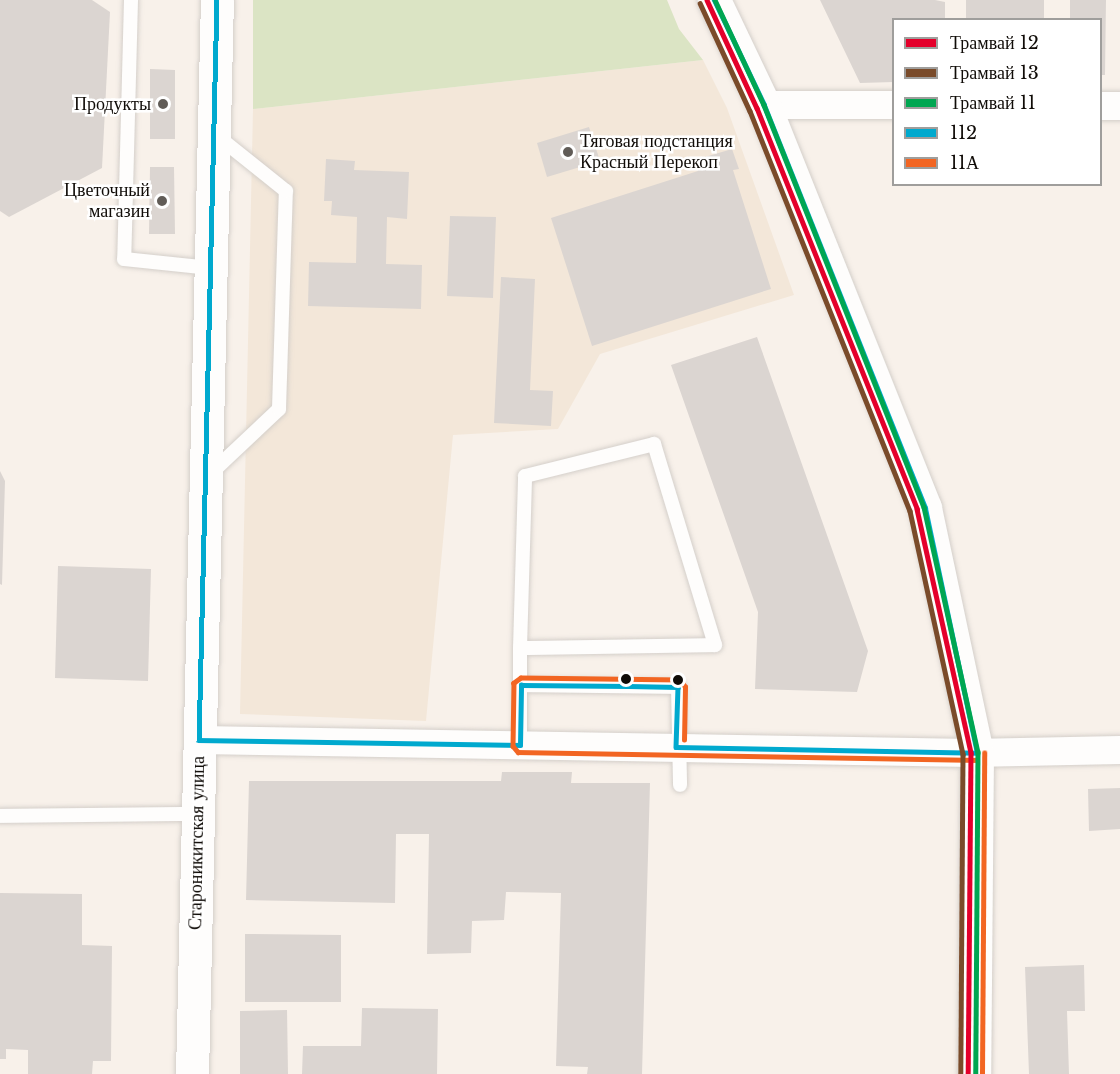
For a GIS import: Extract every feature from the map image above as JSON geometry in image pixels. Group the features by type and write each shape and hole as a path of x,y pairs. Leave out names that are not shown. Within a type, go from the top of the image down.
{"main road":[{"name":"Староникитская улица","path":"192,1074 217,0"},
{"path":"714,0 764,105 858,360 925,508 977,753 974,1074"}],"street":[{"path":"764,105 892,105"},
{"path":"1102,106 1120,106"},
{"path":"199,740 977,753 1120,750"}],"lane":[{"path":"131,0 124,259 211,268"},
{"path":"205,478 279,409 286,191 214,134"},
{"path":"519,745 520,648 525,476 654,444 715,645 520,648"},
{"path":"521,685 678,687 676,747 680,785"},
{"path":"0,816 197,814"}],"shaded area":[{"path":"703,60 727,108 794,295 600,354 558,429 453,435 426,721 240,714 253,109"}],"green space":[{"path":"253,0 667,0 679,29 703,60 253,109"}],"building":[{"path":"0,0 92,0 110,12 102,168 9,217 0,211"},
{"path":"820,0 935,0 945,2 945,18 892,18 892,82 860,83"},
{"path":"966,0 1044,0 1044,18 966,18"},
{"path":"1070,0 1106,0 1105,75 1102,75 1102,18 1070,18"},
{"name":"Продукты","path":"150,69 175,70 175,139 150,139"},
{"name":"Тяговая подстанция Красный Перекоп","path":"589,127 600,161 547,177 537,143"},
{"path":"732,149 739,169 733,170 771,289 592,346 551,218 698,171 695,160"},
{"path":"326,159 355,161 354,170 409,172 407,219 387,217 386,264 422,265 421,309 308,306 309,262 356,263 357,217 331,215 332,201 324,201"},
{"name":"Цветочный магазин","path":"150,167 174,167 175,234 149,234"},
{"path":"450,216 496,217 493,298 447,296"},
{"path":"501,277 535,279 530,390 553,391 551,426 494,423"},
{"path":"757,337 868,651 857,692 755,689 758,612 671,365"},
{"path":"0,471 5,481 2,585 0,584"},
{"path":"58,566 151,569 148,681 55,678"},
{"path":"502,772 572,772 571,783 650,783 642,1074 587,1074 588,1067 556,1066 561,893 506,892 504,920 472,921 471,953 427,954 429,834 396,834 395,903 246,900 249,781 501,781"},
{"path":"1120,788 1120,829 1089,831 1088,789"},
{"path":"0,893 82,894 82,945 112,946 111,1061 93,1061 92,1074 28,1074 28,1050 6,1049 6,1059 0,1059"},
{"path":"245,934 341,935 341,1002 245,1002"},
{"path":"1084,965 1085,1011 1067,1011 1069,1074 1029,1074 1025,967"},
{"path":"362,1008 438,1009 437,1074 302,1074 303,1046 361,1046"},
{"path":"287,1010 288,1074 240,1074 240,1011"}],"tram line":[{"name":"12","path":"707,0 757,108 917,509 971,753 968,1074"},
{"name":"11","path":"715,0 764,105 924,507 978,752 976,1074"},
{"name":"13","path":"700,3 750,111 910,511 963,754 961,1074"}],"transit line":[{"name":"112","path":"217,0 199,740 520,745 521,685 628,686 678,687 676,747 977,753 925,508 764,105 714,0"},
{"name":"11А","path":"684,740 685,687 680,680 521,678 514,683 513,746 518,752 977,760"},
{"name":"11А","path":"982,1074 984,753"}],"place":[{"name":"Продукты","path":"163,104"},
{"name":"Тяговая подстанция Красный Перекоп","path":"568,152"},
{"name":"Цветочный магазин","path":"162,201"}]}
